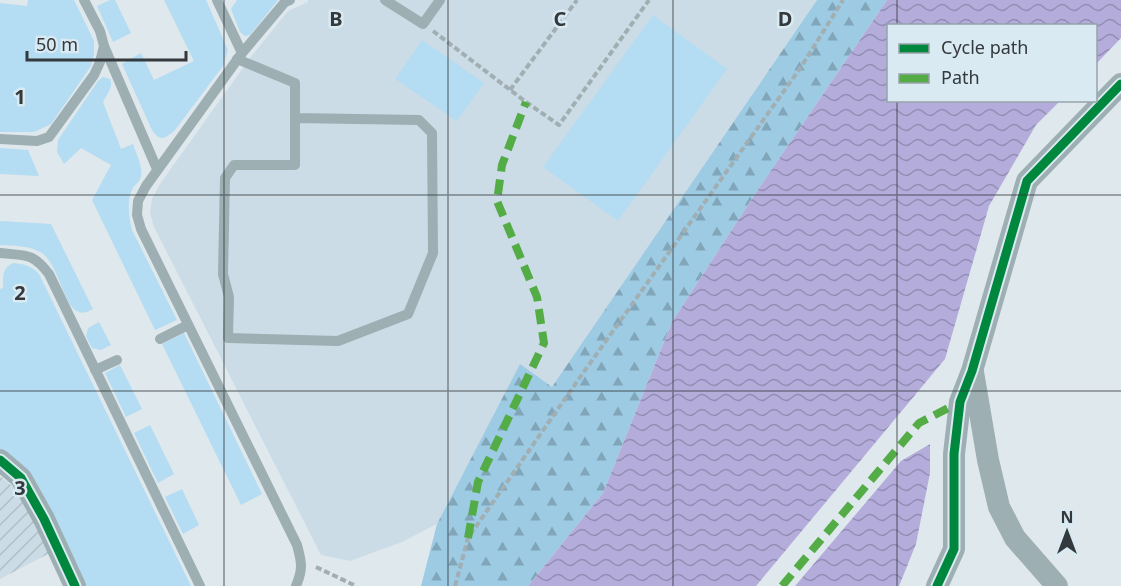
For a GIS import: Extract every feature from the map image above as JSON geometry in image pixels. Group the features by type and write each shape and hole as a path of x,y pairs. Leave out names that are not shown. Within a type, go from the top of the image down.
{"street":[{"path":"937,586 954,549 954,454 960,402 972,371 1027,181 1121,84"},
{"path":"972,371 999,507 1015,538 1057,586"},
{"path":"0,460 21,478 44,519 75,586"}],"lane":[{"path":"84,0 100,31 104,46 157,169"},
{"path":"217,0 240,56 295,83 295,118 295,165 234,165 225,178 223,274 229,297 228,338 338,341 408,314 433,253 432,133 419,120 295,118"},
{"path":"290,0 285,2 240,56 157,169 138,201 137,215 141,229 297,545 301,572 296,586"},
{"path":"385,0 423,24 440,0"},
{"path":"0,139 37,141 50,137 94,75 104,46"},
{"path":"0,253 30,256 49,274 200,586"},
{"path":"159,339 188,325"},
{"path":"95,370 117,360"}],"path":[{"path":"510,90 577,0"},
{"path":"423,24 559,125 649,0"},
{"path":"455,586 468,538 801,67 843,0"},
{"path":"301,560 356,586"}],"shaded area":[{"path":"28,0 74,0 94,41 94,54 91,66 51,124 34,132 0,132 0,3 27,6"},
{"path":"115,0 131,33 113,42 97,6"},
{"path":"164,0 206,0 228,50 223,66 175,130 160,138 152,130 122,64 141,53 154,80 194,61"},
{"path":"237,0 278,0 250,35 245,36 240,32 231,9"},
{"path":"308,0 817,0 552,388 520,365 437,524 402,542 350,561 321,555 154,227 150,213 152,199 160,184 250,58 288,11"},
{"path":"653,15 727,69 618,221 543,167"},
{"path":"422,40 484,83 457,121 395,79"},
{"path":"103,77 110,79 111,82 103,102 121,149 133,144 141,168 139,181 129,198 132,230 177,320 155,330 92,200 111,165 81,148 64,164 57,152 58,140"},
{"path":"0,148 28,150 39,176 0,174"},
{"path":"0,221 51,224 93,309 83,313 74,309 53,267 42,253 27,247 0,245"},
{"path":"13,263 28,266 39,274 191,586 85,586 0,454 0,289 3,288 5,270"},
{"path":"99,322 111,345 101,350 92,348 86,336 88,328"},
{"path":"184,333 262,494 241,505 162,344"},
{"path":"120,365 142,409 126,417 105,373"},
{"path":"150,425 174,474 158,483 134,433"},
{"path":"0,476 24,496 50,553 0,579"},
{"path":"182,489 199,525 183,534 165,497"}],"green space":[{"path":"817,0 887,0 755,194 672,322 603,493 528,586 421,586 437,524 520,364 552,387"}],"water":[{"path":"887,0 1121,0 1121,38 1097,63 1097,24 887,24 887,102 1059,102 1036,125 989,206 945,359 756,586 528,586 603,493 672,322 755,194"},
{"path":"930,444 930,473 916,544 899,586 795,586 901,461"}],"marked path":[{"path":"468,538 478,482 544,343 537,297 497,201 502,165 526,102"},
{"path":"782,586 919,423 960,402"}],"cycle path":[{"path":"937,586 954,549 954,454 960,402 972,371 1027,181 1121,84"},
{"path":"0,460 21,478 44,519 75,586"}]}
